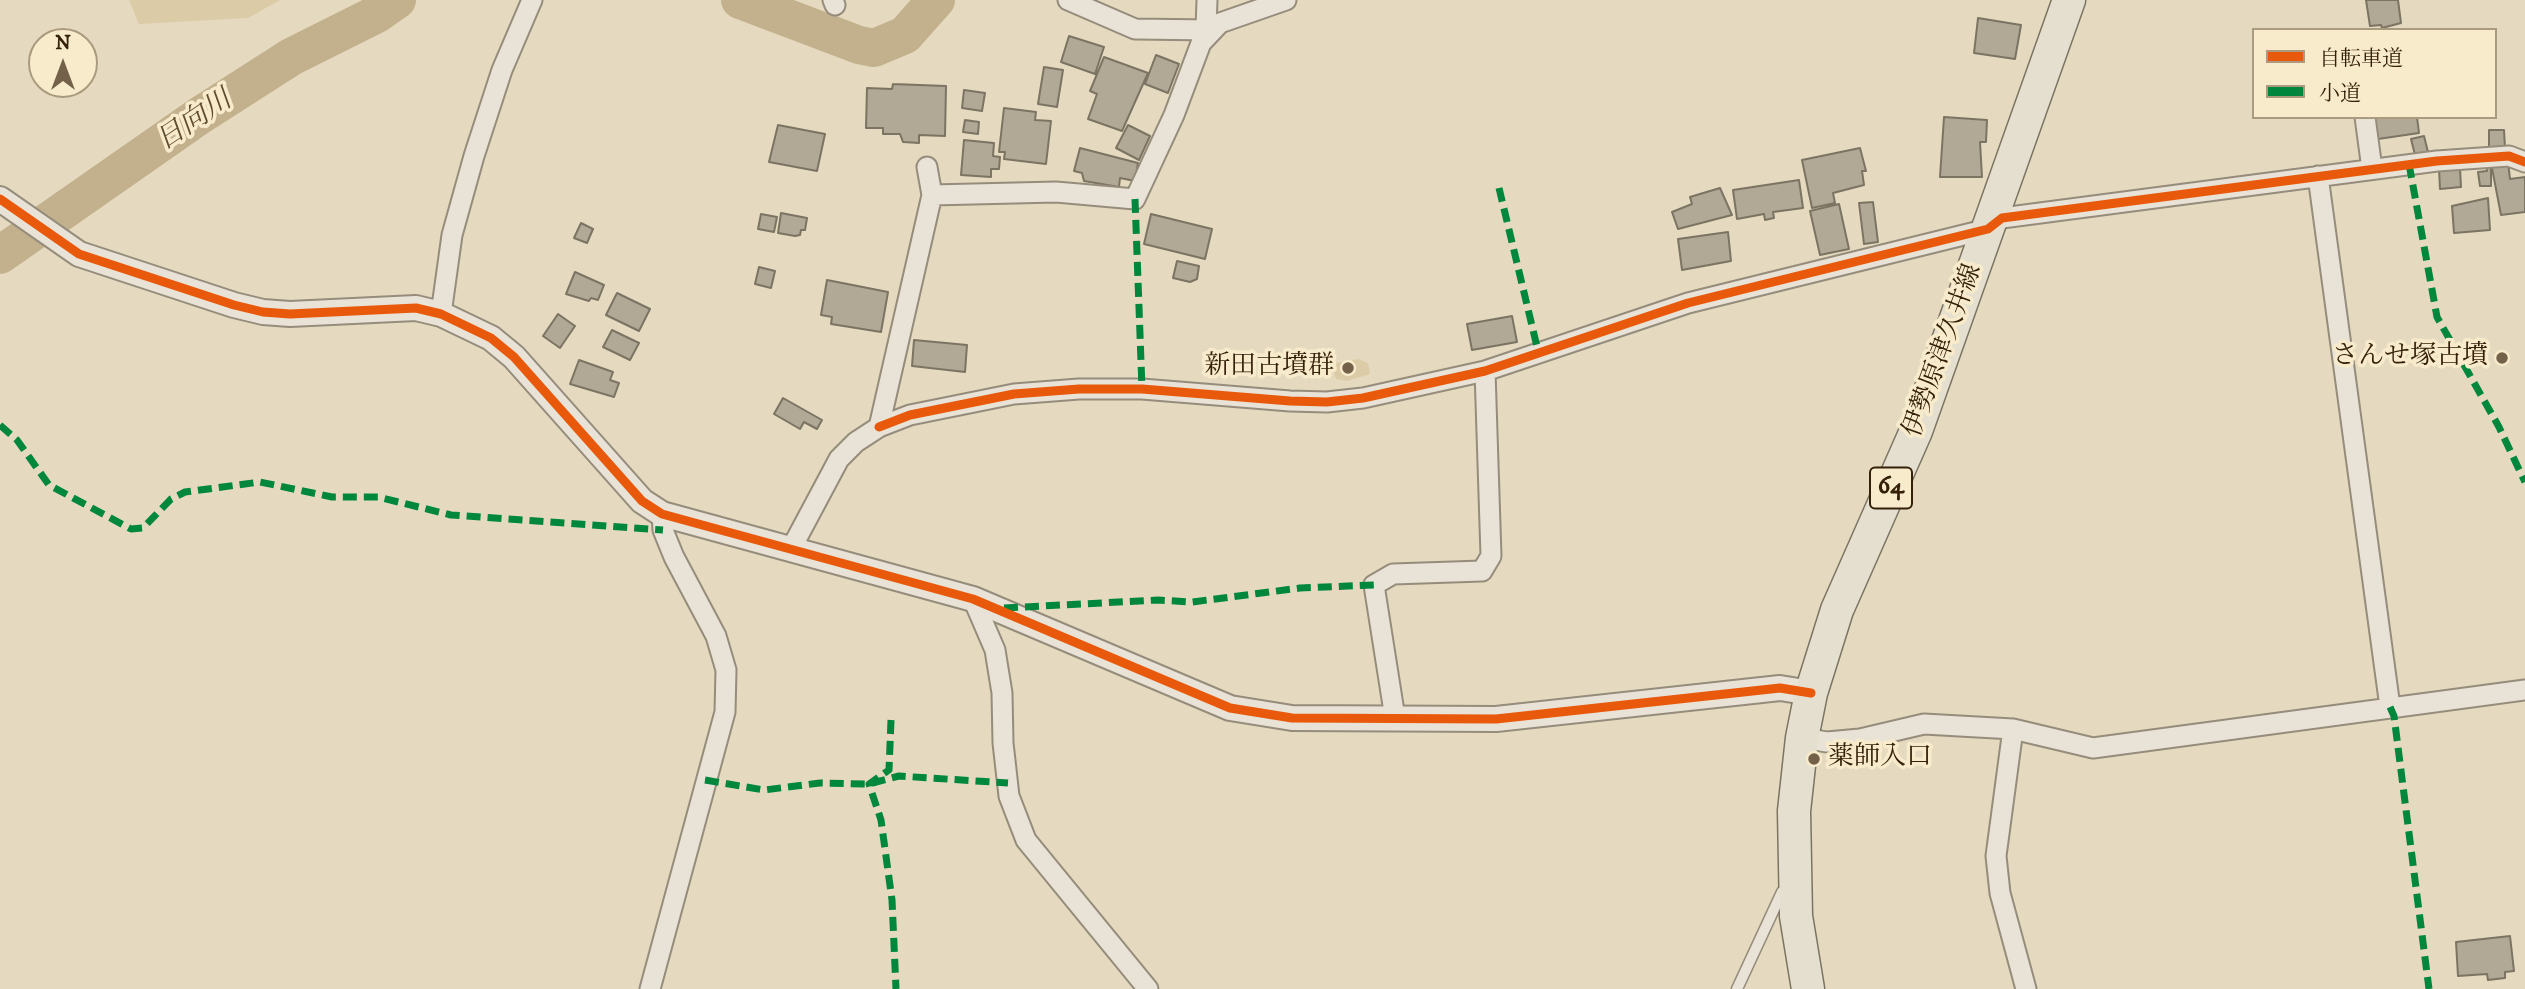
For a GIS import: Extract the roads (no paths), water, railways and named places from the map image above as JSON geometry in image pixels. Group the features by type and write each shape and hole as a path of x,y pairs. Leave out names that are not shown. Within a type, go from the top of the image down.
{"main road":[{"name":"伊勢原津久井線","path":"1808,989 1794,888 1794,811 1802,738 1811,693 1837,610 1916,431 2069,0"}],"street":[{"path":"441,314 452,235 474,156 502,70 532,0"},
{"path":"1068,0 1135,29 1209,29 1286,0"},
{"path":"932,195 1056,192 1135,199 1174,115 1201,43 1209,29 1208,0"},
{"path":"2365,119 2372,169"},
{"path":"790,549 839,459 856,442 879,427 910,415 1014,394 1079,389 1142,389 1327,402 1363,398 1485,371 1688,303 1988,229 2001,218 2488,156 2509,156 2525,162"},
{"path":"879,427 932,195 928,167"},
{"path":"2318,176 2390,707"},
{"path":"7,204 49,236 79,254 110,266 263,312 416,308 441,314 491,338 514,357 642,501 662,514 973,599 1230,708 1292,718 1496,719 1780,688 1811,693"},
{"path":"1395,718 1374,585 1393,573 1482,571 1491,555 1485,371"},
{"path":"650,989 725,712 726,670 716,636 674,557 663,530 662,514"},
{"path":"973,599 995,650 1002,693 1003,743 1009,796 1026,840 1148,989"},
{"path":"1802,738 1827,742 1860,739 1924,724 2013,729 2092,748 2525,690"},
{"path":"2013,729 1996,856 2000,893 2026,989"}],"lane":[{"path":"1737,989 1782,892 1794,888"}],"waterway":[{"name":"日向川","path":"0,255 199,116 291,57 377,14 397,0"},
{"name":"日向川","path":"740,0 859,45 874,48 905,35 936,0"}],"place":[{"name":"さんせ塚古墳","path":"2502,358"},
{"name":"新田古墳群","path":"1348,368"},
{"name":"薬師入口","path":"1814,759"}]}
